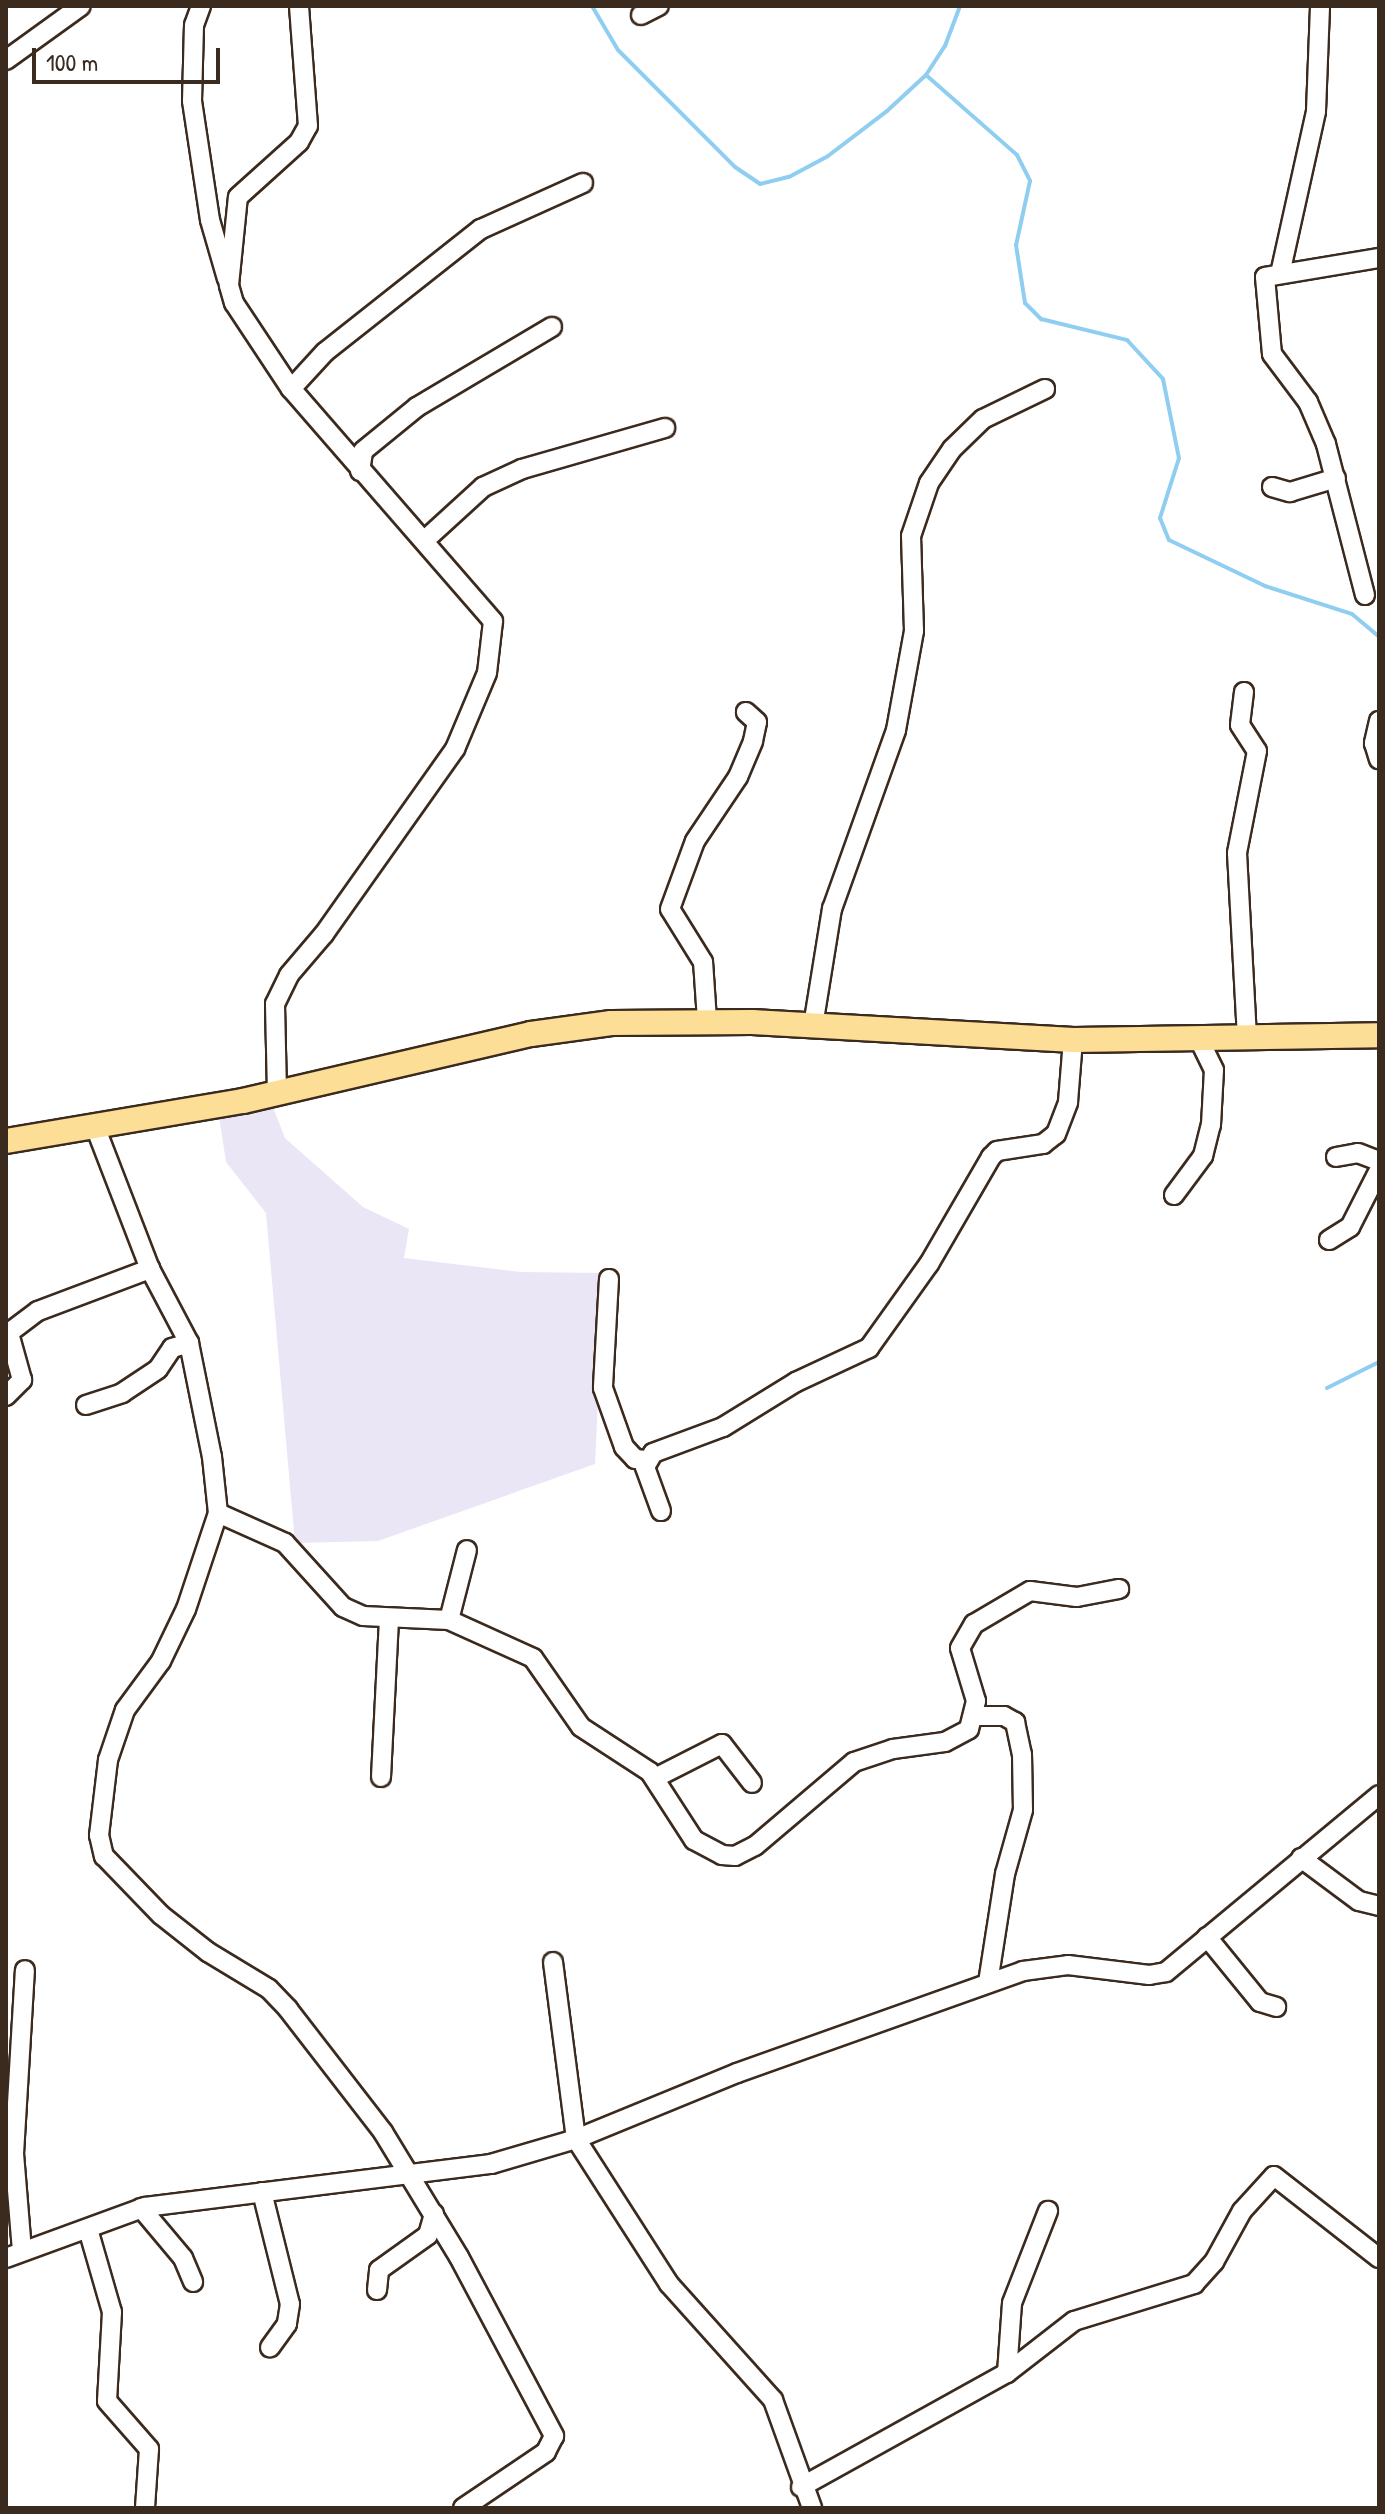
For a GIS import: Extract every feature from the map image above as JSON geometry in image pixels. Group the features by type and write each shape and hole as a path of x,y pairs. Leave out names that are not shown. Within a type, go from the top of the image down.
{"main road":[{"path":"6,1141 96,1129 277,1093 531,1034 611,1023 707,1020 1073,1040 1379,1035"}],"street":[{"path":"6,60 81,6"},
{"path":"201,6 194,25 192,101 210,220 243,323 291,389 493,621 487,673 455,749 342,910 289,975 275,1004 277,1093"},
{"path":"229,285 238,197 299,142 308,126 299,6"},
{"path":"641,15 659,6"},
{"path":"1280,274 1316,111 1320,6"},
{"path":"291,389 325,352 481,229 583,183"},
{"path":"1365,595 1336,478 1315,415 1272,354 1265,277 1379,258"},
{"path":"360,471 363,451 417,407 552,327"},
{"path":"813,1026 832,909 896,730 914,631 911,536 929,483 952,449 983,419 1045,389"},
{"path":"425,540 483,487 522,469 665,428"},
{"path":"1272,487 1290,492 1336,478"},
{"path":"1244,692 1240,725 1257,751 1237,853 1247,1036"},
{"path":"707,1020 703,962 670,909 695,841 738,777 753,741 757,722 746,712"},
{"path":"1379,721 1374,743 1379,759"},
{"path":"1174,1195 1203,1156 1211,1125 1214,1070 1199,1039"},
{"path":"609,1279 603,1388 624,1447 635,1459 646,1460 734,1421 783,1389 869,1348 929,1264 991,1157 1004,1149 1043,1144 1056,1134 1068,1102 1073,1040"},
{"path":"96,1129 150,1269 189,1343 212,1457 218,1513 186,1609 161,1661 125,1710 108,1760 99,1835 104,1856 161,1915 279,1999 412,2176 434,2214 554,2436 546,2452 463,2508"},
{"path":"1336,1157 1358,1153 1379,1161"},
{"path":"1329,1240 1350,1227 1379,1170"},
{"path":"6,1396 22,1380 8,1334 38,1311 150,1269"},
{"path":"86,1405 122,1393 158,1369 172,1348 189,1343"},
{"path":"646,1460 661,1511"},
{"path":"218,1513 285,1543 343,1607 363,1616 449,1620 533,1658 581,1727 655,1778 694,1840 722,1855 735,1856 755,1846 841,1769 884,1751 960,1737 974,1716 974,1688 960,1648 974,1624 1030,1591 1077,1597 1119,1589"},
{"path":"449,1620 467,1550"},
{"path":"381,1777 389,1618"},
{"path":"974,1716 1004,1716 1015,1722 1022,1754 1023,1810 1005,1874 988,1983"},
{"path":"655,1778 722,1744 752,1783"},
{"path":"25,1970 14,2154 14,2255 141,2208 325,2181 412,2176 491,2164 576,2139 737,2073 1042,1966 1166,1972 1379,1795"},
{"path":"1301,1858 1349,1895 1379,1906"},
{"path":"1207,1937 1260,2002 1276,2007"},
{"path":"553,1962 576,2139 669,2284 773,2400 801,2487 812,2508"},
{"path":"801,2487 1007,2373 1074,2321 1194,2284 1214,2262 1242,2211 1274,2176 1379,2258"},
{"path":"262,2192 290,2304 287,2324 270,2347"},
{"path":"141,2208 183,2258 193,2282"},
{"path":"1007,2373 1012,2303 1048,2211"},
{"path":"377,2290 379,2270 428,2235 434,2214"},
{"path":"88,2229 112,2312 107,2401 149,2449 145,2508"}],"shaded area":[{"path":"273,1107 285,1138 363,1207 409,1229 404,1258 521,1272 604,1273 595,1464 378,1541 295,1543 266,1213 226,1162 219,1116"}],"waterway":[{"path":"592,6 618,50 735,167 760,184 789,177 828,156 887,111 926,75 945,46 960,6"},
{"path":"926,75 1017,155 1030,181 1016,245 1025,303 1041,319 1127,340 1163,379 1179,458 1160,518 1169,540 1265,586 1352,614 1379,637"},
{"path":"1327,1388 1379,1362"}]}
